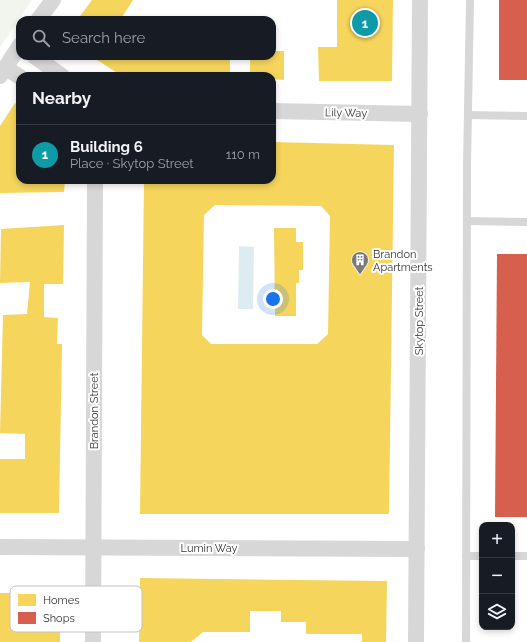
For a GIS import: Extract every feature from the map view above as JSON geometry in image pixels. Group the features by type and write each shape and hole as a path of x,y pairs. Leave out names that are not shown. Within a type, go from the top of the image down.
{"street":[{"path":"41,16 53,0"},
{"name":"Skytop Street","path":"416,642 420,0"},
{"path":"16,52 3,72 16,76"},
{"path":"40,60 56,72"},
{"name":"Lily Way","path":"276,111 420,114"},
{"name":"Brandon Street","path":"93,586 94,184"},
{"name":"Lumin Way","path":"0,547 417,549"},
{"name":"Brandon Street","path":"92,632 92,642"}],"lane":[{"path":"466,642 467,221 470,0"},
{"path":"468,115 527,116"},
{"path":"467,221 527,222"},
{"path":"466,556 479,556"},
{"path":"515,556 527,556"}],"shaded area":[{"path":"0,0 32,0 21,16 16,16 16,24 0,47"},
{"path":"239,246 254,247 253,309 238,309"}],"building: Homes":[{"path":"92,0 133,0 123,16 80,16"},
{"path":"337,0 393,0 392,81 319,81 318,47 337,47"},
{"path":"276,51 284,51 284,80 276,79 276,72 250,72 250,60 276,60"},
{"path":"97,60 230,60 230,72 116,72"},
{"path":"15,103 16,184 65,184 64,192 0,193 0,126"},
{"name":"Brandon Apartments","path":"276,142 394,145 389,514 140,514 144,184 276,184","holes":["215,205 321,206 330,216 328,334 317,344 211,344 202,335 204,215"]},
{"path":"64,225 63,284 44,284 44,317 58,318 57,344 62,344 59,513 0,513 0,459 25,459 25,434 0,433 3,315 27,314 30,282 0,283 1,229"},
{"path":"274,228 296,228 296,242 303,242 303,270 299,270 299,283 296,283 296,316 275,316"},
{"path":"140,578 387,581 386,642 362,642 362,634 306,634 306,622 281,622 281,611 250,611 250,632 203,632 191,642 139,642 139,632 142,632 142,586 140,586"},
{"path":"0,593 10,593 10,632 60,632 60,642 0,642"}],"building: Shops":[{"path":"499,0 527,0 527,80 499,80"},
{"path":"497,254 527,254 527,517 495,517"}],"place":[{"name":"Building 6","path":"365,23"},
{"name":"Brandon Apartments","path":"360,275"}]}
